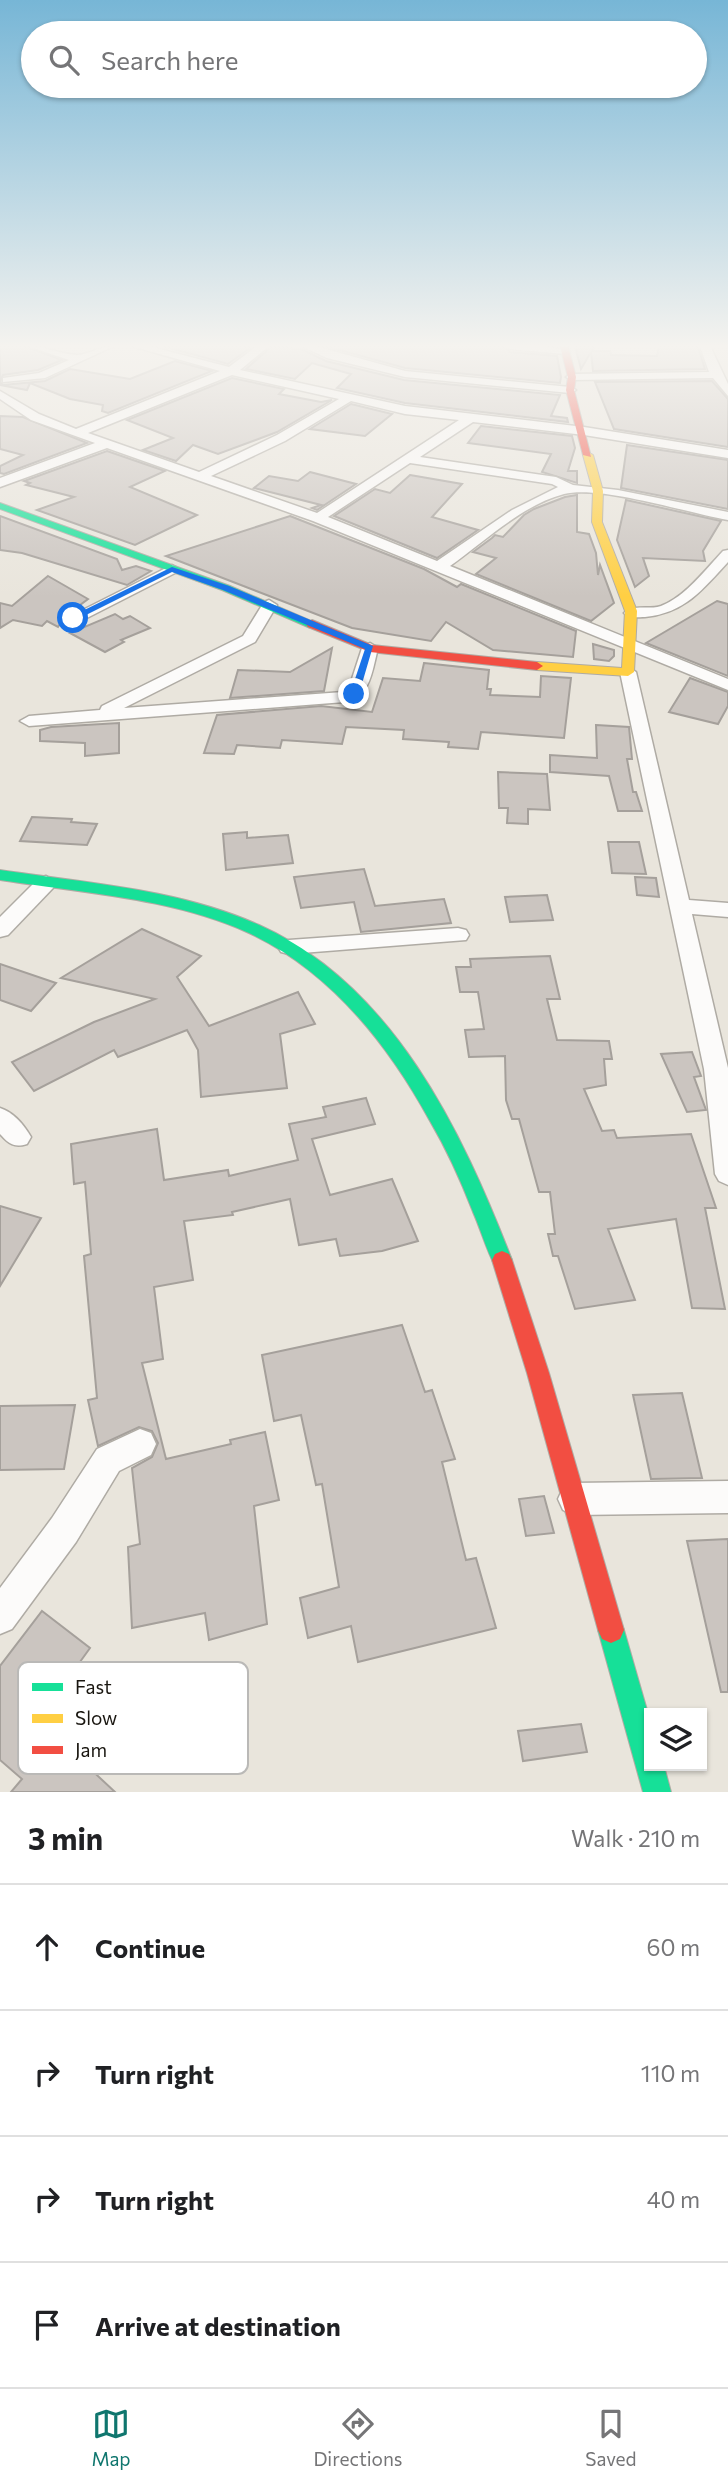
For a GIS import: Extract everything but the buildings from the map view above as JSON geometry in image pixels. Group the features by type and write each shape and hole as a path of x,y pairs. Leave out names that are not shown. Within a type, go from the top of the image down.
{"street":[{"path":"67,430 318,518 728,685"},
{"path":"76,433 84,430"},
{"path":"200,476 295,430"},
{"path":"318,518 454,430"},
{"path":"571,430 728,454"},
{"path":"584,431 598,491 593,507 599,528 626,588 632,614 627,642 628,672 678,906 722,1064 728,1174"},
{"path":"0,483 105,444"},
{"path":"409,459 556,481 570,489 598,491 728,516"},
{"path":"439,566 534,504 570,489"},
{"path":"0,506 269,605 370,648 560,668 628,672"},
{"path":"632,614 665,610 690,593 728,554"},
{"path":"73,618 172,569"},
{"path":"96,716 249,639 269,605"},
{"path":"29,721 345,696 354,694 358,688 370,648"},
{"path":"0,875 158,899 240,924 289,947 337,985 390,1041 433,1112 482,1208 504,1268 537,1368 657,1792"},
{"path":"0,930 46,883"},
{"path":"678,906 728,910"},
{"path":"289,947 458,935"},
{"path":"0,1617 64,1530 108,1460 141,1444"},
{"path":"574,1499 728,1497"}],"traffic: fast":[{"path":"0,506 226,588 312,624"},
{"path":"0,875 129,895 193,909 254,929 299,953 339,986 376,1025 409,1069 438,1116 463,1165 502,1260"},
{"path":"611,1630 657,1792"}],"traffic: slow":[{"path":"537,666 628,672 631,611 597,522 598,491 588,455"}],"traffic: jam":[{"path":"581,430 588,455"},
{"path":"312,624 370,648 537,666"},
{"path":"502,1260 538,1373 611,1630"}],"route":[{"path":"73,618 117,599 123,593 172,569 269,605 370,648 354,694"}]}
